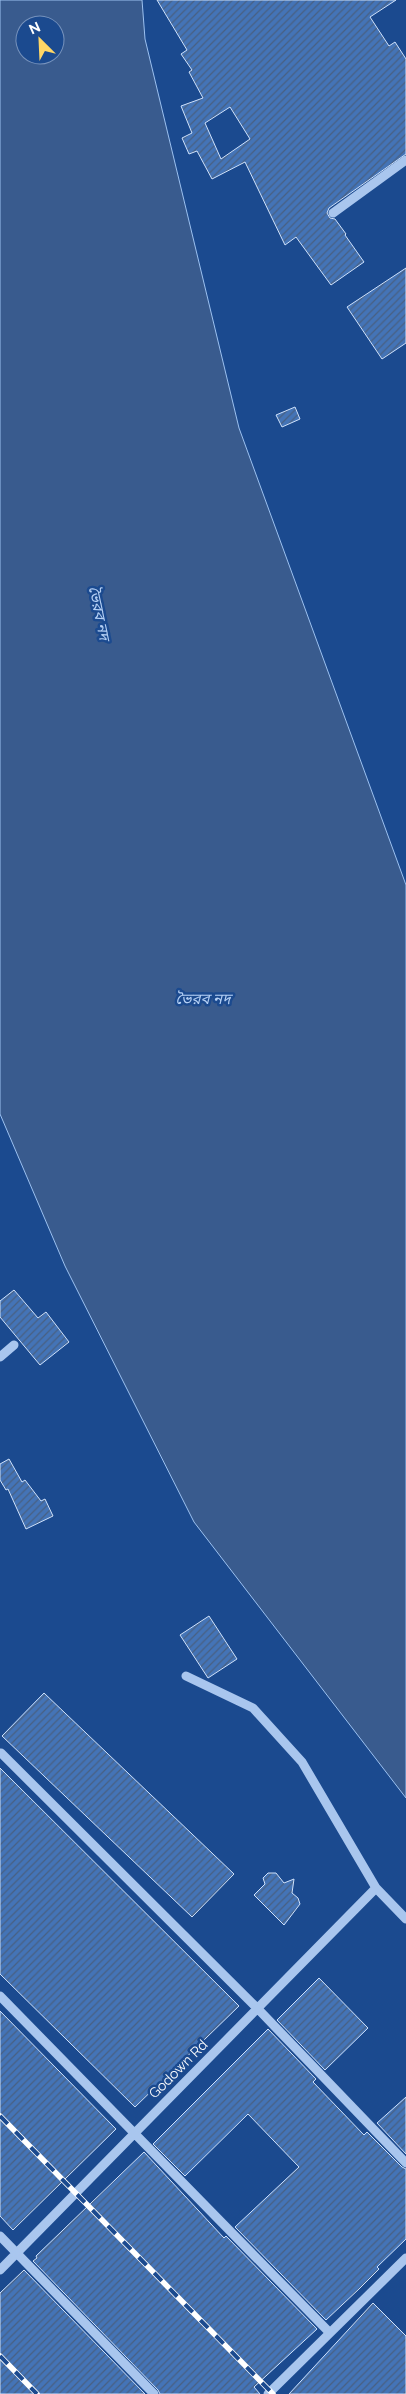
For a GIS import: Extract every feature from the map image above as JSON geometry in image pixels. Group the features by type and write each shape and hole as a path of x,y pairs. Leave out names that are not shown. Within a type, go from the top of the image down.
{"street":[{"path":"333,213 406,160"},
{"path":"0,1357 14,1345"},
{"path":"186,1676 253,1708 302,1762 376,1888 406,1919"},
{"path":"1,1753 257,2008 406,2163"},
{"name":"Godown Rd","path":"0,2270 376,1888"},
{"path":"0,1996 329,2332"},
{"path":"0,2236 154,2394"},
{"path":"268,2394 406,2258"}],"water":[{"name":"ভৈরব নদ","path":"0,0 142,0 145,39 239,428 406,885 406,1798 194,1522 65,1266 0,1114"}],"building":[{"path":"157,0 396,0 370,17 389,46 395,42 406,59 406,154 329,208 327,213 330,218 335,219 364,262 331,285 296,237 285,245 245,162 212,179 197,151 189,154 182,138 192,133 181,106 203,98 189,72 192,70 181,54 187,50","holes":["230,107 250,139 221,159 205,123"]},
{"path":"406,268 406,343 382,359 347,307"},
{"path":"295,407 300,419 282,427 276,415"},
{"path":"14,1290 38,1318 46,1312 69,1342 40,1365 0,1317 0,1301"},
{"path":"9,1459 22,1482 25,1480 41,1501 45,1499 53,1516 26,1529 8,1489 6,1490 0,1480 0,1464"},
{"path":"209,1616 237,1659 208,1678 180,1635"},
{"path":"44,1693 234,1874 192,1917 2,1736"},
{"path":"0,1768 239,2006 135,2107 0,1974"},
{"path":"268,1873 276,1873 284,1883 294,1879 292,1893 298,1898 300,1904 284,1925 254,1895 265,1884 263,1878"},
{"path":"319,1978 368,2028 325,2070 277,2020"},
{"path":"0,2011 116,2129 13,2230 0,2216"},
{"path":"268,2029 316,2079 313,2082 364,2135 367,2132 406,2169 406,2239 377,2267 379,2269 326,2320 235,2227 299,2167 248,2114 185,2176 153,2144"},
{"path":"406,2097 406,2154 377,2123"},
{"path":"144,2152 224,2238 226,2236 317,2329 254,2387 260,2394 160,2394 33,2261"},
{"path":"24,2270 145,2394 0,2394 0,2293"},
{"path":"373,2303 406,2336 406,2394 289,2394"}],"railway":[{"path":"0,2116 273,2394"},
{"path":"0,2356 37,2394"}]}
